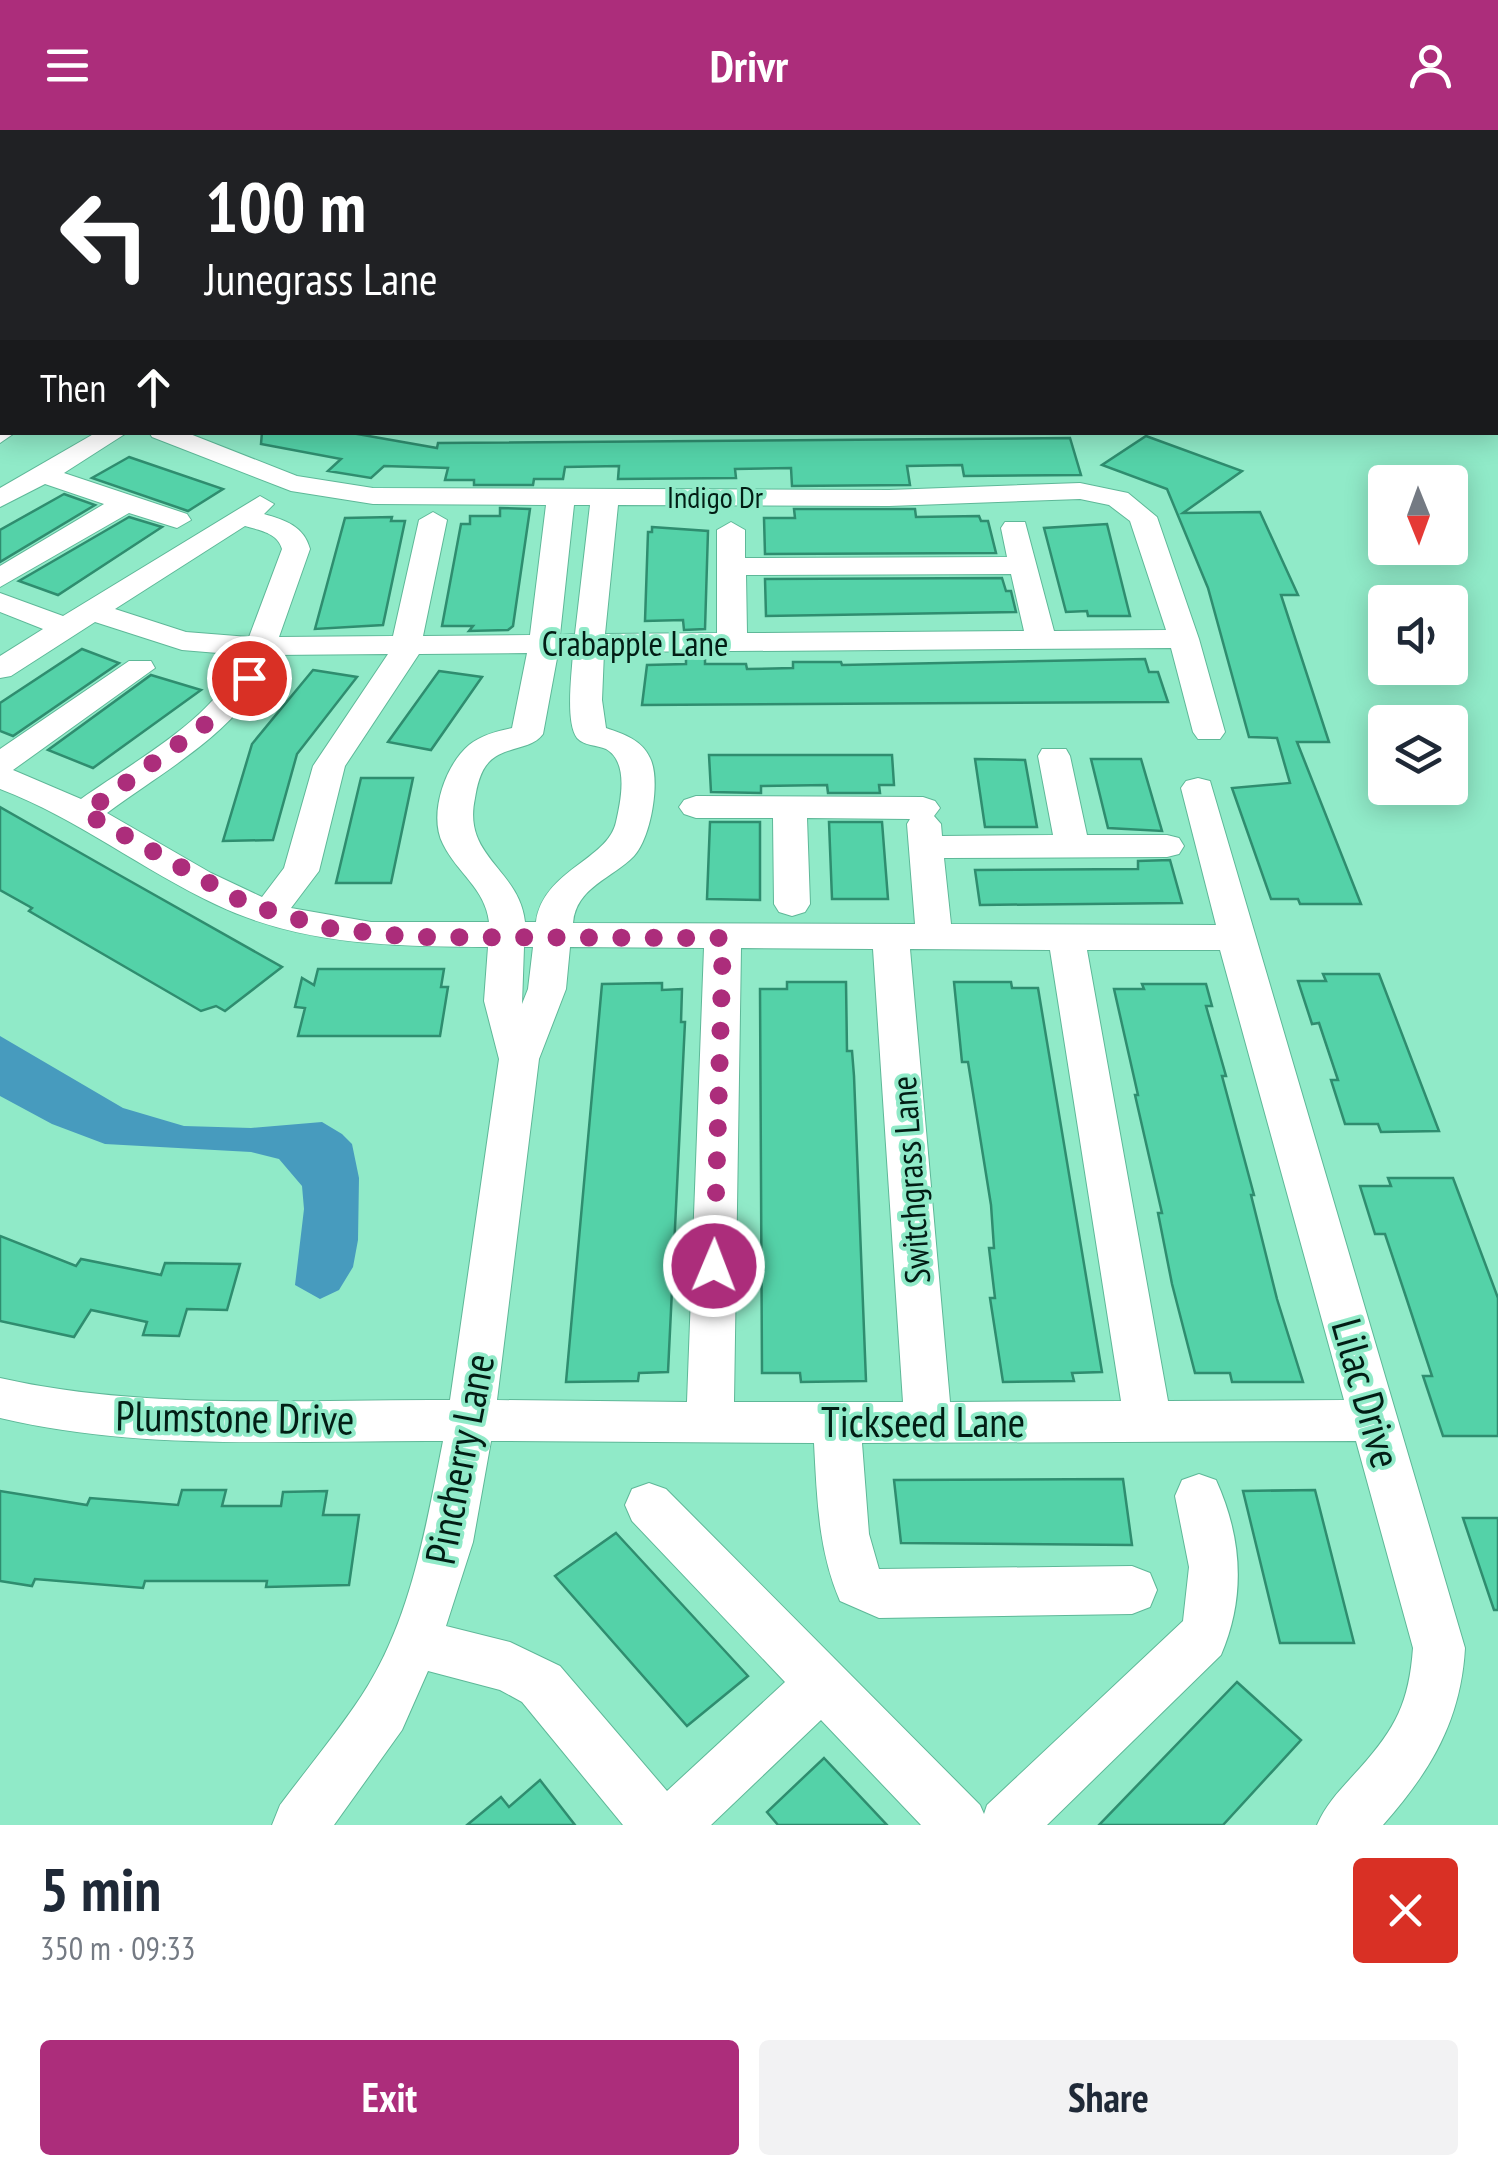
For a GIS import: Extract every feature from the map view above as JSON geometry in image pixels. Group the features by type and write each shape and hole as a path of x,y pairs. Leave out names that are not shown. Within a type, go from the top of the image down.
{"street":[{"path":"0,499 111,435"},
{"name":"Indigo Dr","path":"169,435 290,483 373,496 889,498 1098,492 1134,507 1143,517 1184,639 1209,732"},
{"path":"44,474 177,520"},
{"path":"0,670 290,483"},
{"path":"527,734 544,644 561,496"},
{"path":"591,734 586,700 589,643 605,496"},
{"path":"0,578 127,502"},
{"path":"85,813 219,714 249,678 296,549 293,538 276,526 242,516"},
{"path":"268,913 302,872 329,766 397,672 432,520"},
{"path":"1014,528 1041,639"},
{"path":"730,530 732,642"},
{"path":"731,567 1024,565"},
{"name":"Crabapple Lane","path":"0,602 182,641 263,646 1184,639"},
{"path":"0,764 140,668"},
{"name":"Pincherry Lane","path":"300,1825 382,1711 415,1643 448,1542 470,1422 519,1058 547,988 556,910 579,879 622,848 634,826 638,772 634,758 619,743 591,734 527,734 496,741 476,754 464,770 453,824 460,844 491,877 505,908 502,990 506,1026 519,1058"},
{"path":"1054,756 1072,846"},
{"path":"0,777 85,813 221,892 268,913 371,934 1235,938"},
{"name":"Lilac Drive","path":"1198,788 1234,917 1235,938 1439,1648 1439,1686 1410,1752 1345,1825"},
{"path":"696,807 790,808 921,797 934,938"},
{"path":"790,808 792,904"},
{"path":"926,846 1167,846"},
{"path":"710,1420 723,938"},
{"path":"1067,938 1148,1420"},
{"name":"Switchgrass Lane","path":"891,939 928,1421"},
{"name":"Plumstone Drive","path":"0,1398 108,1416 470,1422"},
{"name":"Tickseed Lane","path":"470,1422 1375,1420"},
{"path":"837,1422 844,1534 858,1584 879,1594 1132,1590"},
{"path":"1007,1825 1202,1637 1214,1612 1218,1586 1199,1496"},
{"path":"649,1504 960,1825"},
{"path":"415,1643 510,1667 542,1684 659,1825"},
{"path":"671,1825 822,1683"}],"water":[{"path":"0,1036 123,1108 184,1126 251,1128 322,1122 342,1134 352,1144 359,1178 358,1240 353,1267 339,1290 320,1299 295,1285 304,1209 302,1186 279,1159 251,1152 105,1144 52,1124 0,1096"}],"building":[{"path":"262,435 363,435 437,448 438,443 1070,438 1081,475 964,476 962,465 907,466 910,485 792,486 791,468 735,469 736,478 618,479 619,466 565,467 563,479 534,479 533,485 474,485 474,480 445,480 448,468 384,466 371,478 328,471 341,459 261,444"},
{"path":"1146,436 1242,471 1183,513 1260,512 1298,595 1281,595 1329,742 1297,742 1361,904 1300,904 1298,899 1271,899 1232,788 1290,783 1277,738 1249,737 1208,588 1167,489 1102,465"},
{"path":"129,457 223,489 188,511 92,478"},
{"path":"64,494 95,505 0,562 0,530"},
{"path":"500,508 530,509 513,626 508,630 469,631 473,626 442,626 461,524 470,524 470,516 500,516"},
{"path":"794,509 915,509 916,517 979,516 981,521 988,521 996,553 765,554 764,518 795,518"},
{"path":"129,517 162,527 58,595 19,581"},
{"path":"392,517 391,521 405,521 383,625 315,629 345,518"},
{"path":"1107,524 1130,616 1066,612 1044,528"},
{"path":"652,527 708,531 705,629 684,630 683,620 645,621 648,532 652,532"},
{"path":"1002,578 1006,591 1011,591 1016,612 766,616 765,579"},
{"path":"82,649 119,663 13,736 0,731 0,703"},
{"path":"686,655 705,655 705,664 746,664 747,669 793,668 793,662 842,665 1145,659 1149,672 1158,672 1168,702 642,705 647,665 686,664"},
{"path":"313,670 357,677 297,754 273,840 223,841 252,744"},
{"path":"439,671 482,677 431,750 388,742"},
{"path":"151,675 201,690 93,768 48,750"},
{"path":"709,755 892,755 894,785 879,785 880,793 828,793 827,785 761,786 761,793 711,792"},
{"path":"975,759 1025,760 1037,827 985,827"},
{"path":"1091,759 1141,759 1162,831 1108,828"},
{"path":"361,778 413,778 391,883 336,883"},
{"path":"0,807 282,967 225,1011 216,1006 201,1011 29,911 32,908 0,890"},
{"path":"710,822 760,822 760,900 707,899"},
{"path":"829,822 882,822 888,899 832,899"},
{"path":"1170,860 1182,903 980,905 975,870 1138,869 1138,861"},
{"path":"318,969 444,969 441,987 448,987 440,1036 298,1036 305,1008 295,1007 302,978 314,985"},
{"path":"1323,974 1379,974 1439,1131 1381,1132 1378,1124 1345,1124 1331,1080 1338,1080 1319,1023 1312,1024 1298,981 1326,981"},
{"path":"787,982 846,982 847,1051 852,1051 854,1076 866,1381 801,1382 800,1373 762,1373 760,989 787,989"},
{"path":"954,982 1011,982 1012,988 1038,988 1102,1372 1072,1373 1074,1381 1003,1382 990,1298 995,1298 989,1248 994,1248 991,1205 968,1062 962,1062"},
{"path":"662,983 662,990 682,989 681,1022 685,1022 668,1372 639,1373 638,1381 566,1382 602,984"},
{"path":"1142,984 1206,984 1212,1006 1206,1006 1226,1076 1222,1076 1251,1195 1303,1382 1232,1382 1230,1373 1195,1373 1172,1284 1158,1213 1162,1213 1114,989 1144,989"},
{"path":"1388,1178 1453,1178 1498,1298 1498,1436 1443,1436 1423,1376 1432,1376 1406,1297 1385,1234 1375,1234 1360,1186 1391,1186"},
{"path":"0,1236 76,1266 81,1259 161,1275 165,1263 240,1264 227,1310 187,1309 179,1336 143,1335 147,1322 91,1310 74,1337 0,1321"},
{"path":"1123,1479 1132,1545 901,1543 894,1480"},
{"path":"182,1490 226,1490 222,1506 281,1506 283,1492 327,1491 323,1515 359,1515 349,1585 266,1587 267,1581 145,1581 143,1588 35,1579 32,1586 0,1581 0,1491 87,1505 90,1498 178,1505"},
{"path":"1315,1490 1354,1643 1280,1643 1243,1491"},
{"path":"1463,1518 1498,1518 1498,1610 1494,1610"},
{"path":"616,1533 748,1676 687,1726 555,1576"},
{"path":"1237,1682 1301,1740 1223,1825 1099,1825"},
{"path":"824,1758 887,1825 778,1825 767,1812"},
{"path":"540,1780 575,1825 467,1825 501,1797 509,1807"}],"route":[{"path":"249,678 219,714 85,813 221,892 268,913 328,928 410,937 723,938 714,1266"}]}
